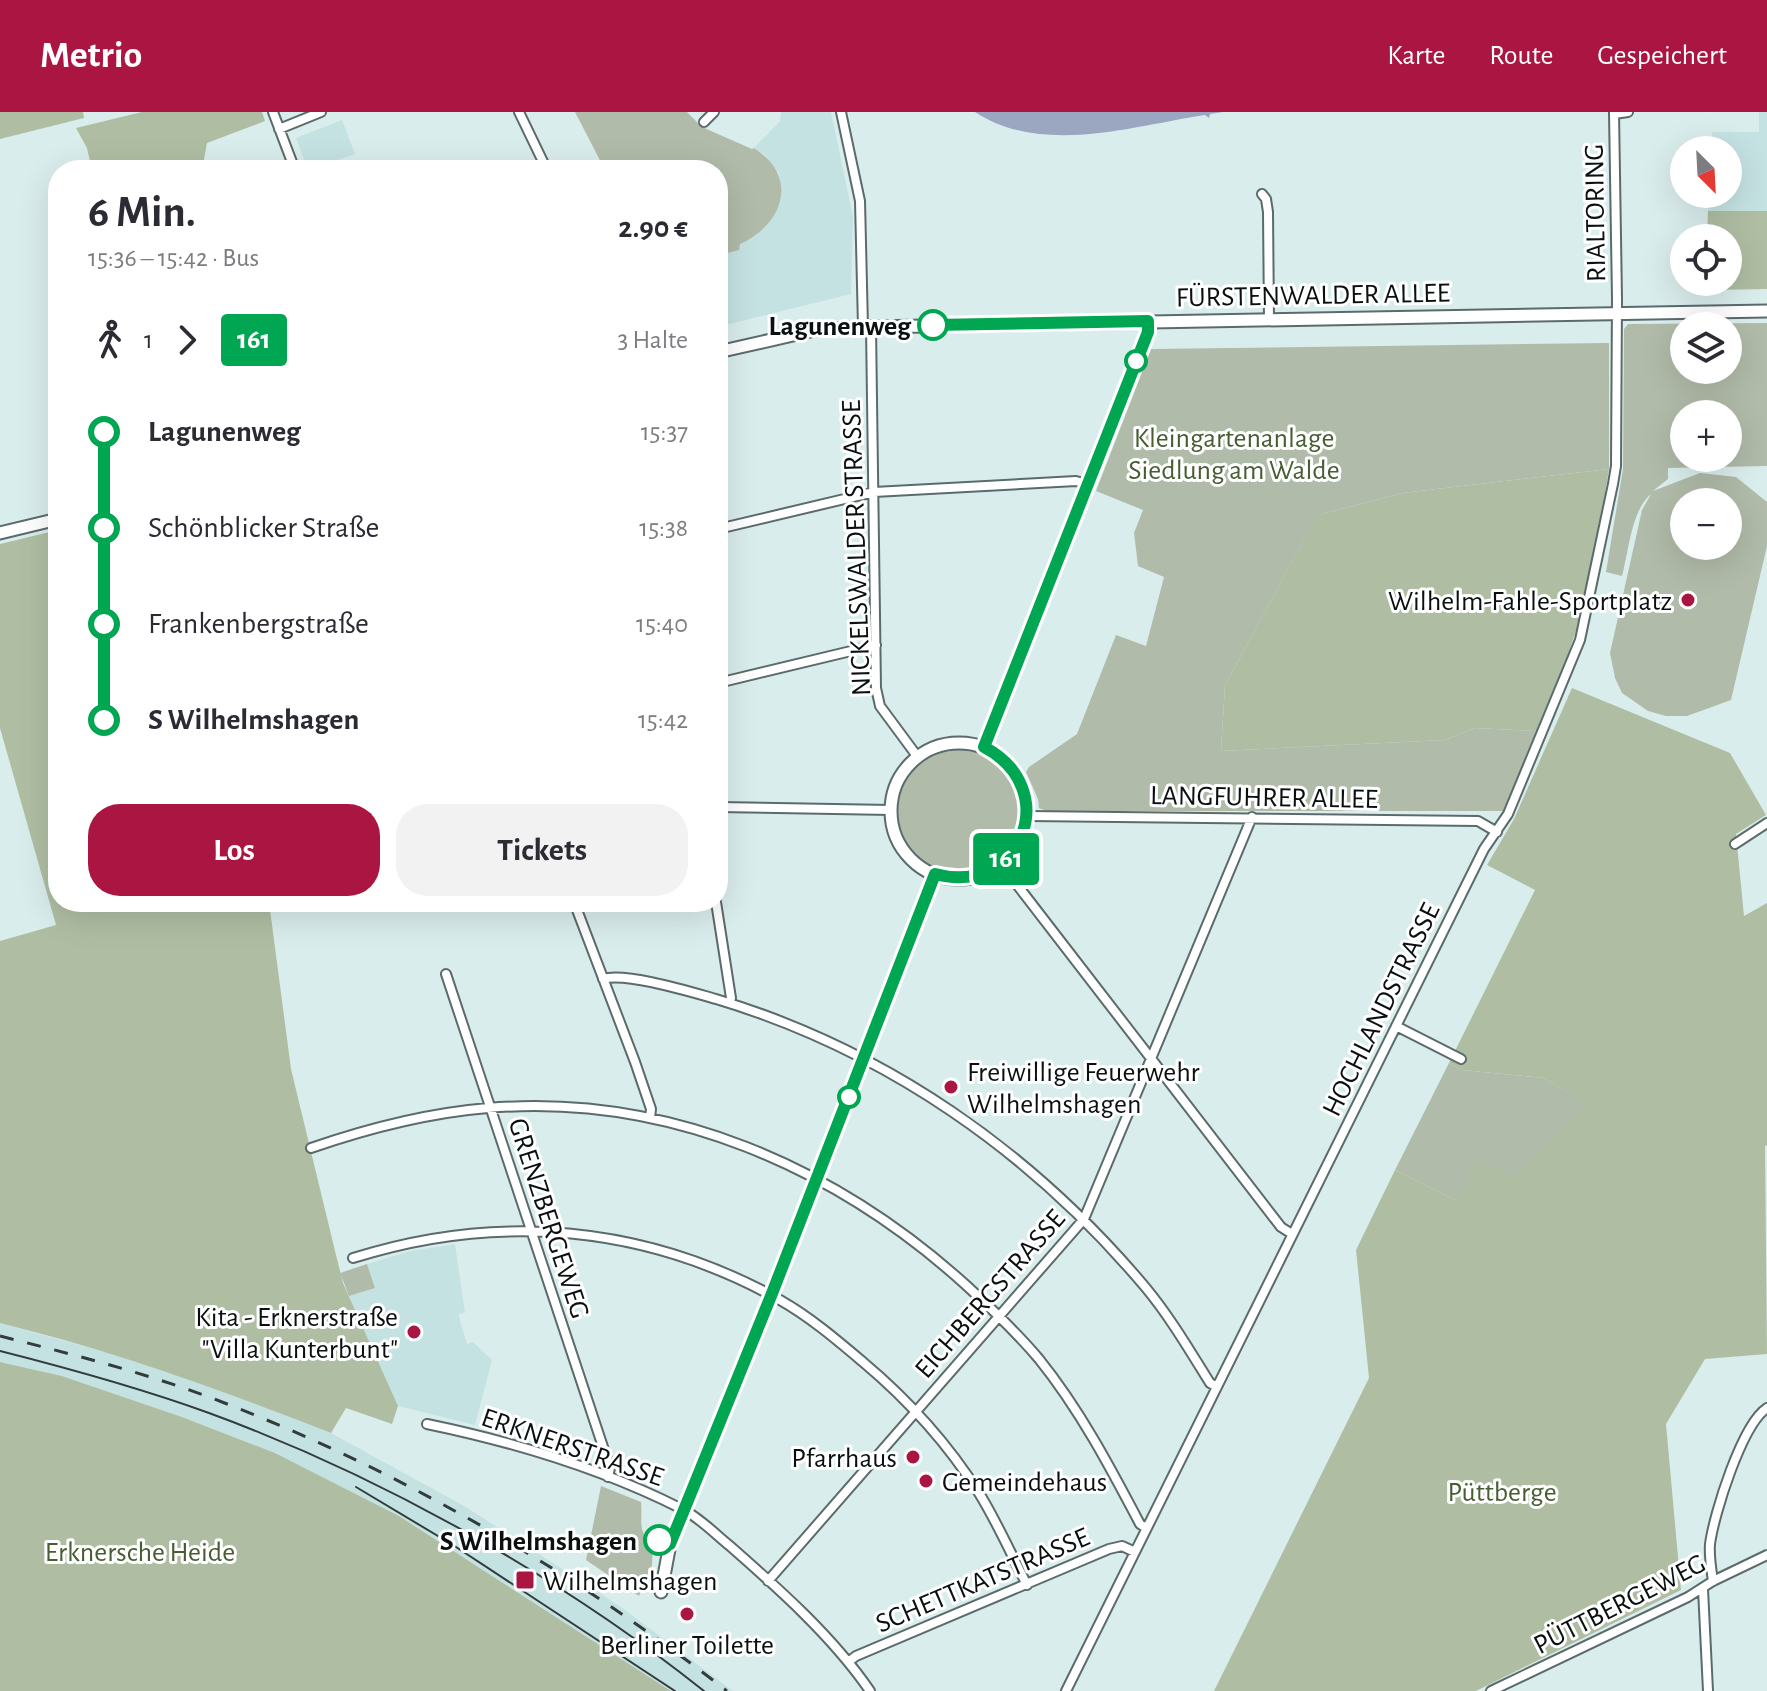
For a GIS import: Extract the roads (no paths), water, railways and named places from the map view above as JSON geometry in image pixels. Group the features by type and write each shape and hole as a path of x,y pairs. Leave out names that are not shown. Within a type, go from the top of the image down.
{"street":[{"path":"273,112 291,160"},
{"path":"279,129 321,112"},
{"path":"519,112 542,160"},
{"path":"704,122 714,112"},
{"path":"841,112 860,201 867,327"},
{"path":"1614,113 1628,112"},
{"name":"RIALTORING","path":"1614,113 1617,314"},
{"path":"1262,194 1268,212 1269,319"},
{"name":"FÜRSTENWALDER ALLEE","path":"728,350 815,330 867,327 1767,311"},
{"name":"HOCHLANDSTRASSE","path":"1066,1691 1484,849 1508,814 1580,640 1616,466 1617,314"},
{"path":"984,747 1148,332 1148,321"},
{"name":"NICKELSWALDER STRASSE","path":"867,327 874,492 876,688 880,706 917,756"},
{"path":"728,527 874,492 1079,481 1087,484"},
{"path":"0,533 48,521"},
{"path":"728,681 876,645"},
{"path":"953,743 984,747 998,755 1020,780 1026,796 1028,816 1019,843 1001,864 975,876 950,878 935,874 920,867 905,851 894,830 891,810 898,782 917,756 953,743"},
{"path":"728,807 891,810"},
{"name":"LANGFUHRER ALLEE","path":"1028,816 1478,821 1497,832"},
{"name":"EICHBERGSTRASSE","path":"768,1581 1084,1219 1252,817"},
{"path":"1735,844 1767,823"},
{"path":"1001,864 1281,1227 1292,1234"},
{"path":"661,1592 670,1544 771,1296 935,874"},
{"path":"578,912 651,1109 650,1118"},
{"path":"718,912 730,1003"},
{"name":"GRENZBERGEWEG","path":"446,974 610,1468 608,1477"},
{"path":"603,979 629,979 730,1003 864,1057 923,1092 984,1133 1037,1175 1084,1219 1147,1290 1210,1383 1217,1387"},
{"path":"1396,1026 1461,1059"},
{"path":"311,1148 398,1121 491,1107 568,1108 650,1118 754,1149 845,1193 901,1231 1000,1316 1040,1361 1084,1422 1140,1524 1146,1528"},
{"path":"353,1258 449,1235 531,1230 591,1235 654,1248 715,1269 771,1296 814,1323 854,1354 916,1411 978,1492 1027,1585"},
{"path":"1713,1581 1710,1544 1723,1491 1748,1435 1767,1408"},
{"name":"ERKNERSTRASSE","path":"427,1424 522,1446 608,1477 684,1510 768,1581 848,1662 870,1691"},
{"name":"SCHETTKATSTRASSE","path":"848,1662 1109,1549 1122,1546 1135,1552"},
{"name":"PÜTTBERGEWEG","path":"1491,1691 1767,1555"},
{"path":"1703,1589 1708,1691"}],"tram line":[{"path":"0,1351 183,1404 274,1438 339,1467 404,1499 530,1570 591,1608 704,1691"},
{"path":"356,1487 453,1545 675,1691"}],"railway":[{"path":"0,1336 195,1392 356,1460 485,1528 547,1565 609,1605 727,1691"}],"place":[{"name":"Lagunenweg","path":"933,325"},
{"name":"Wilhelm-Fahle-Sportplatz","path":"1688,600"},
{"name":"Freiwillige Feuerwehr Wilhelmshagen","path":"951,1087"},
{"name":"Kita - Erknerstraße \"Villa Kunterbunt\"","path":"414,1332"},
{"name":"Pfarrhaus","path":"913,1457"},
{"name":"Gemeindehaus","path":"926,1481"},
{"name":"S Wilhelmshagen","path":"659,1540"},
{"name":"Wilhelmshagen","path":"525,1580"},
{"name":"Berliner Toilette","path":"687,1614"}],"park label":[{"name":"Kleingartenanlage Siedlung am Walde","path":"1234,453"},
{"name":"Püttberge","path":"1502,1491"},
{"name":"Erknersche Heide","path":"140,1551"}]}
